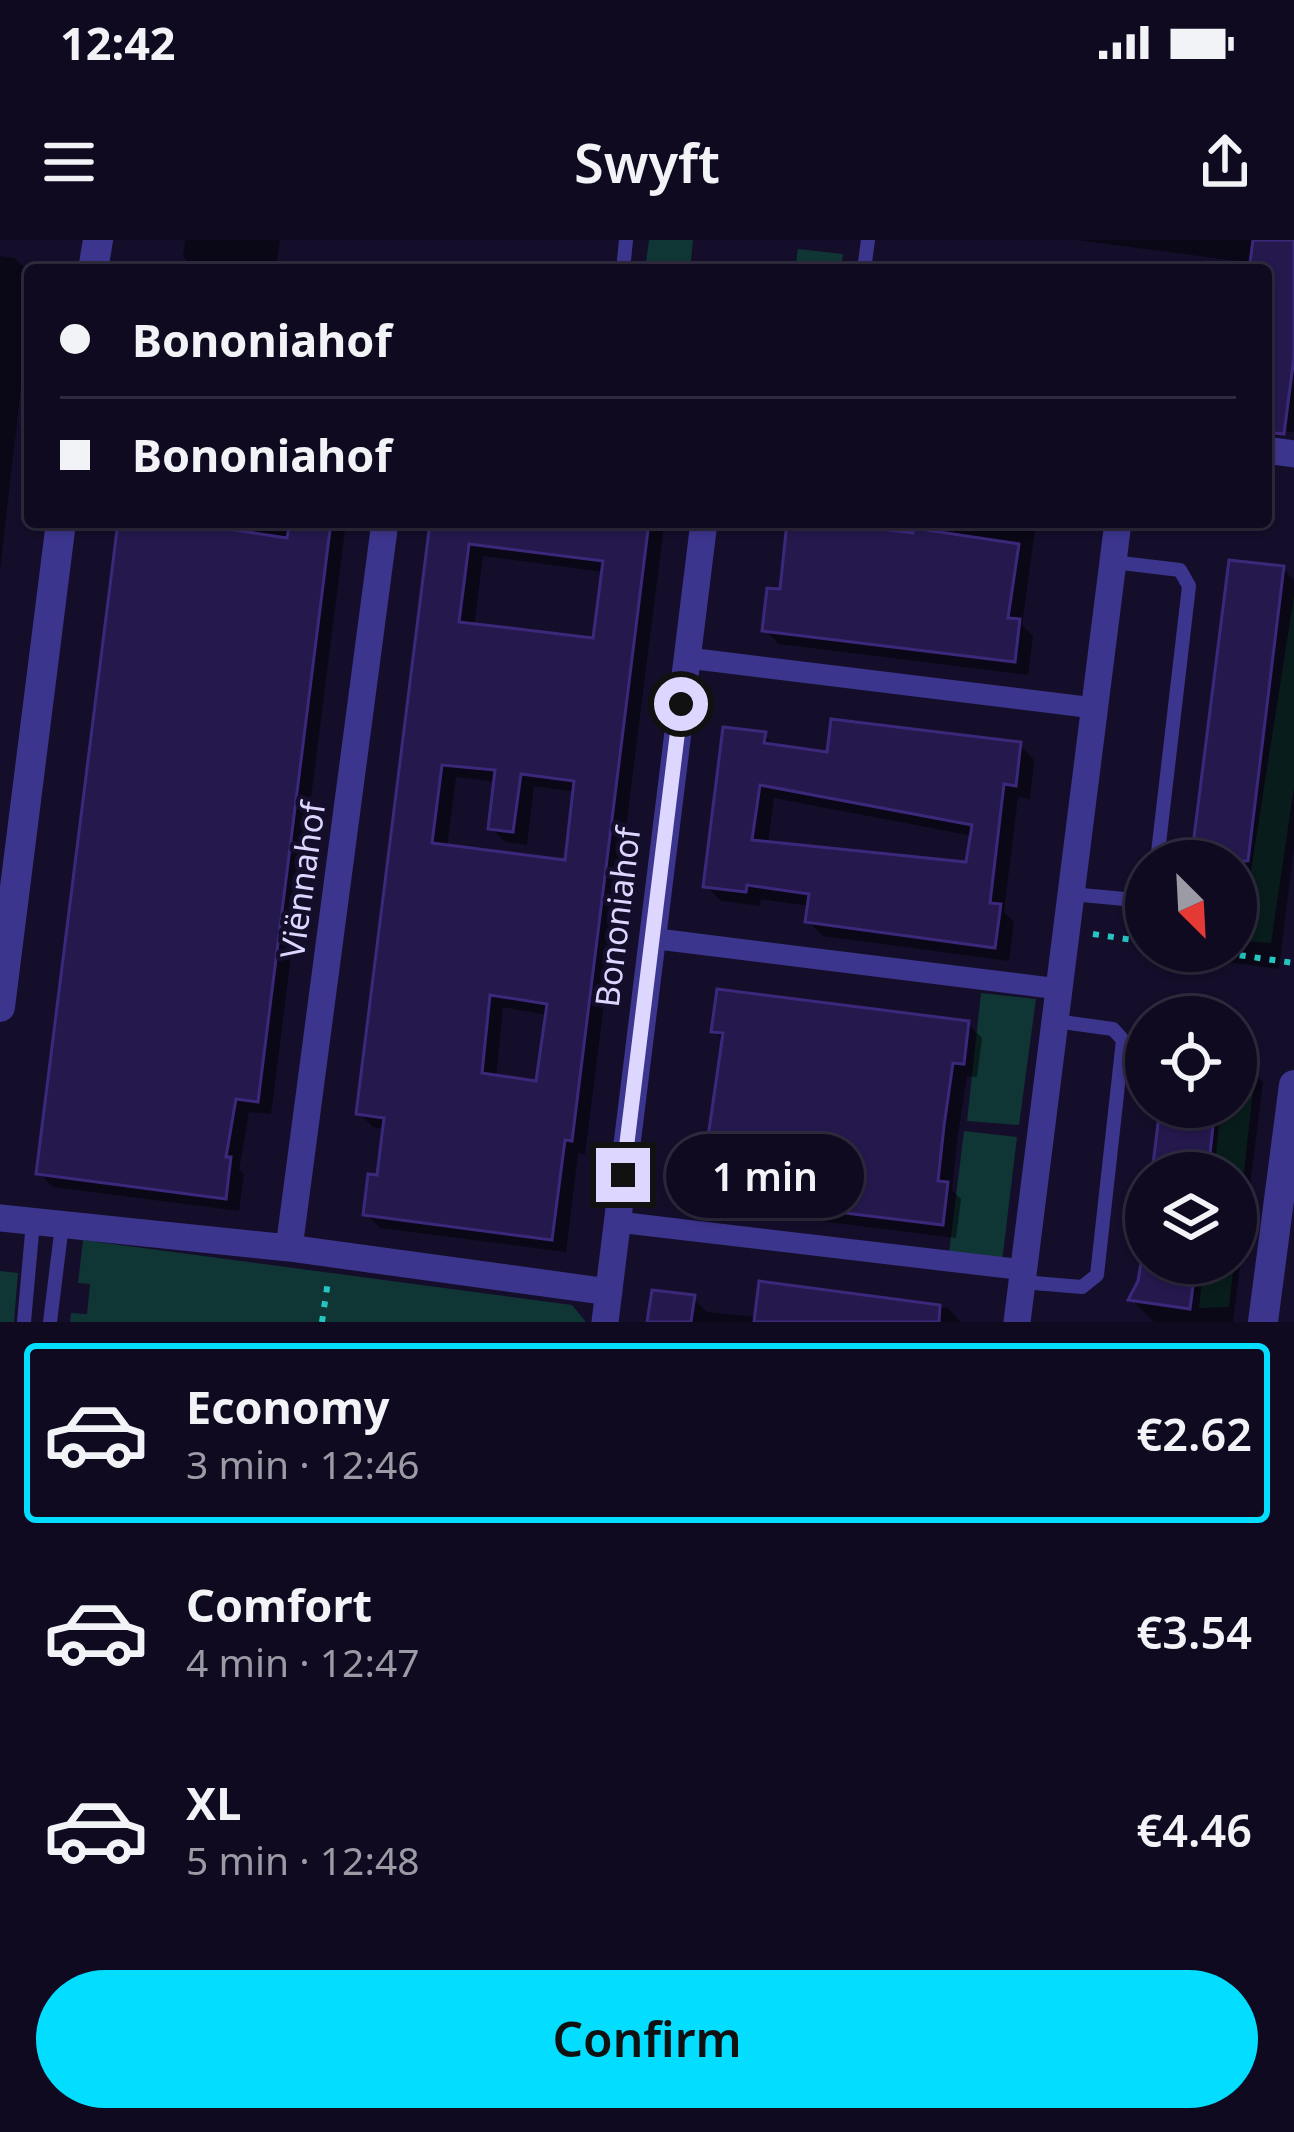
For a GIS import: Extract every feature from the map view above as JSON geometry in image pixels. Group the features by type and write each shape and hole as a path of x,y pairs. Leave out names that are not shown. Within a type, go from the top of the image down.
{"street":[{"path":"0,1002 60,528"},
{"name":"Viënnahof","path":"289,1248 384,528"},
{"name":"Bononiahof","path":"605,1322 703,528"},
{"path":"1017,1322 1117,528"},
{"path":"688,658 1094,708"},
{"path":"650,938 1059,988"},
{"path":"1263,1322 1294,1085"},
{"path":"0,1218 289,1248 609,1292"},
{"path":"618,1222 1023,1276"}],"lane":[{"path":"1113,562 1180,570 1190,586 1159,840"},
{"path":"1071,894 1125,899"},
{"path":"1023,1276 1082,1287 1096,1275 1123,1040 1113,1029 1055,1021"},
{"path":"24,1322 33,1222"},
{"path":"50,1322 62,1225"}],"path":[{"path":"1066,930 1125,939"},
{"path":"1257,958 1294,963"}],"green space":[{"path":"649,240 693,240 691,264 646,264"},
{"path":"798,249 843,254 842,264 796,264"},
{"path":"1294,596 1294,787 1271,943 1257,942 1256,840"},
{"path":"981,993 1036,999 1019,1125 967,1121"},
{"path":"1219,1128 1249,1128 1246,1152 1216,1152"},
{"path":"964,1131 1017,1137 1002,1262 948,1261"},
{"path":"83,1240 572,1305 586,1322 70,1322 71,1313 87,1314 90,1284 78,1283"},
{"path":"0,1271 18,1273 14,1322 0,1322"},
{"path":"1202,1284 1232,1284 1229,1307 1199,1308"}],"building":[{"path":"1253,240 1294,240 1294,357 1284,434 1272,433 1272,264 1250,264"},
{"path":"117,528 222,528 287,538 289,528 330,528 258,1102 236,1099 226,1157 231,1157 226,1199 36,1174"},
{"path":"429,528 648,528 572,1141 565,1140 552,1240 363,1215 368,1174 377,1175 384,1118 356,1114","holes":["469,544 603,561 593,638 459,622","442,765 495,770 488,829 513,832 521,774 574,781 565,860 432,843","490,995 547,1004 536,1081 482,1073"]},
{"path":"786,528 913,533 913,528 1019,544 1008,618 1020,619 1015,662 762,631 767,588 780,589"},
{"path":"1229,560 1284,566 1251,840 1194,840"},
{"path":"831,719 1021,742 1016,786 1004,784 990,903 1001,904 995,948 805,922 809,894 747,885 746,892 703,887 723,727 766,732 764,743 827,752","holes":["760,785 972,825 966,862 752,840"]},
{"path":"717,989 969,1021 964,1064 953,1063 944,1126 938,1181 948,1182 943,1225 690,1194 696,1150 706,1151 723,1033 711,1032"},
{"path":"1157,1128 1213,1128 1210,1152 1155,1152"},
{"path":"759,1281 940,1305 939,1322 754,1322"},
{"path":"1136,1284 1193,1284 1190,1309 1128,1300"},
{"path":"652,1290 695,1295 691,1322 647,1322"}],"route":[{"path":"623,1175 681,704"}]}
